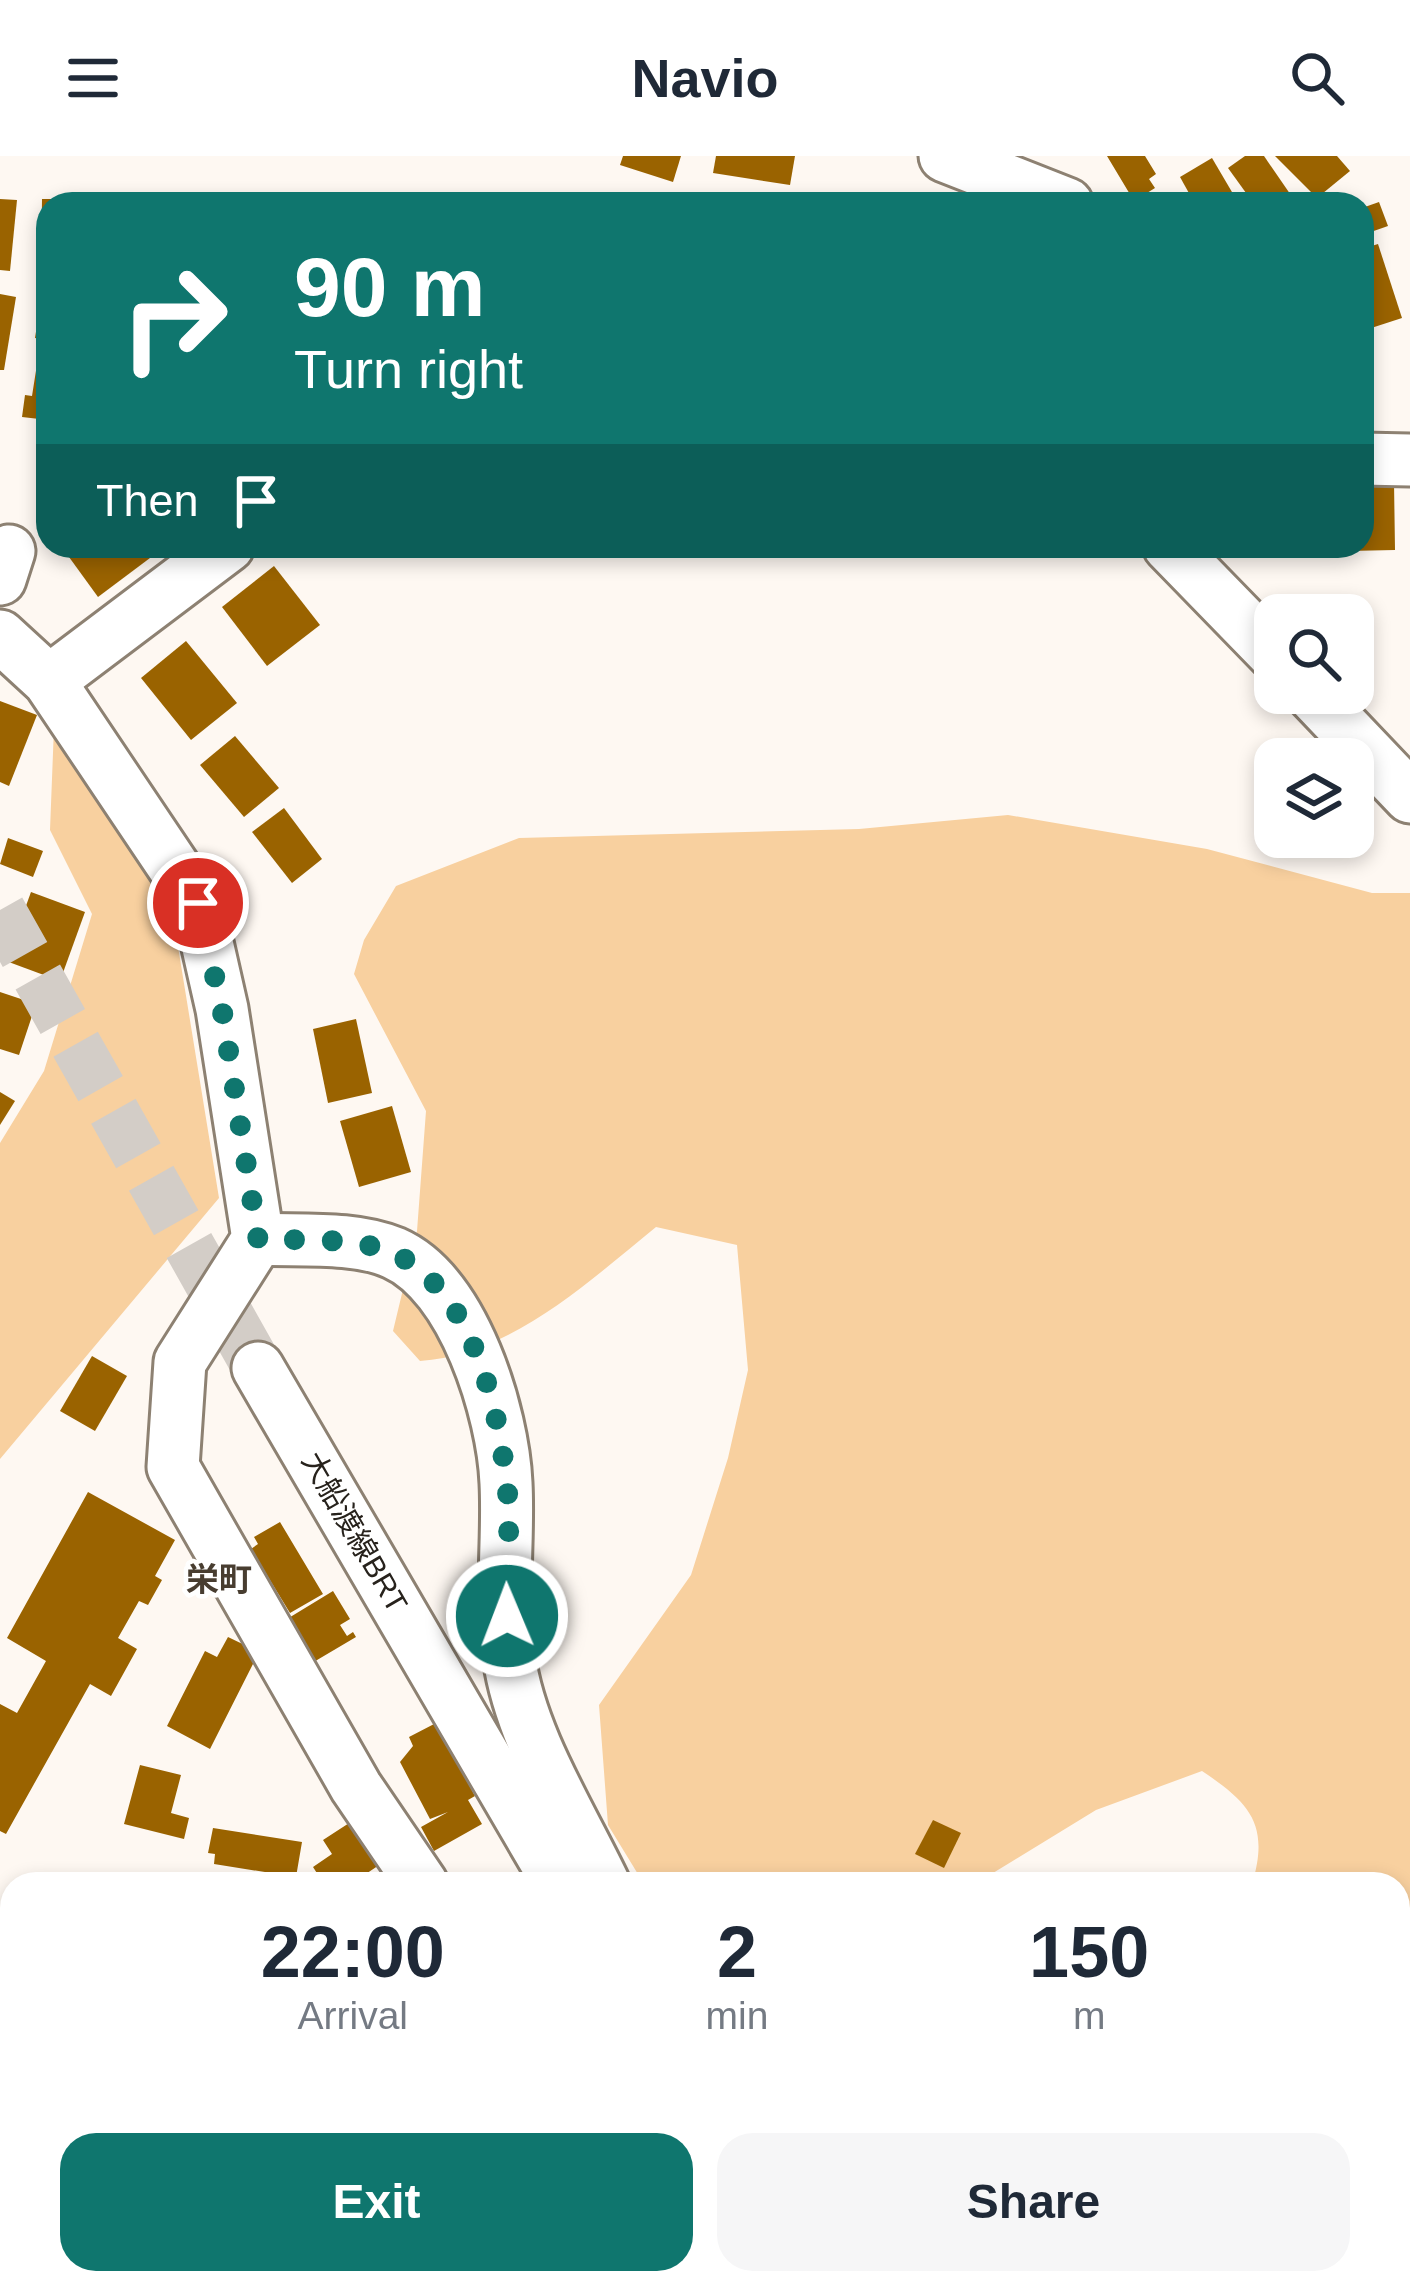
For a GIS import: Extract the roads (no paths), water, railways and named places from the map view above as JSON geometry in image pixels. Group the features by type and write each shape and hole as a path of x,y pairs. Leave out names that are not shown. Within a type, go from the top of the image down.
{"street":[{"path":"945,156 1036,192"},
{"path":"1374,459 1410,460"},
{"path":"49,681 211,558"},
{"path":"1181,558 1254,633"},
{"path":"0,636 49,681 198,903 222,1009 258,1239 180,1362 173,1467 356,1787 414,1872"},
{"path":"1331,714 1410,796"},
{"path":"258,1239 334,1243 394,1253 427,1277 449,1303 480,1364 506,1479 508,1657 523,1715 598,1872"},
{"name":"大船渡線BRT","path":"258,1368 552,1872"}],"tunnel":[{"path":"0,910 258,1368"}],"district":[{"name":"栄町","path":"219,1579"}]}
